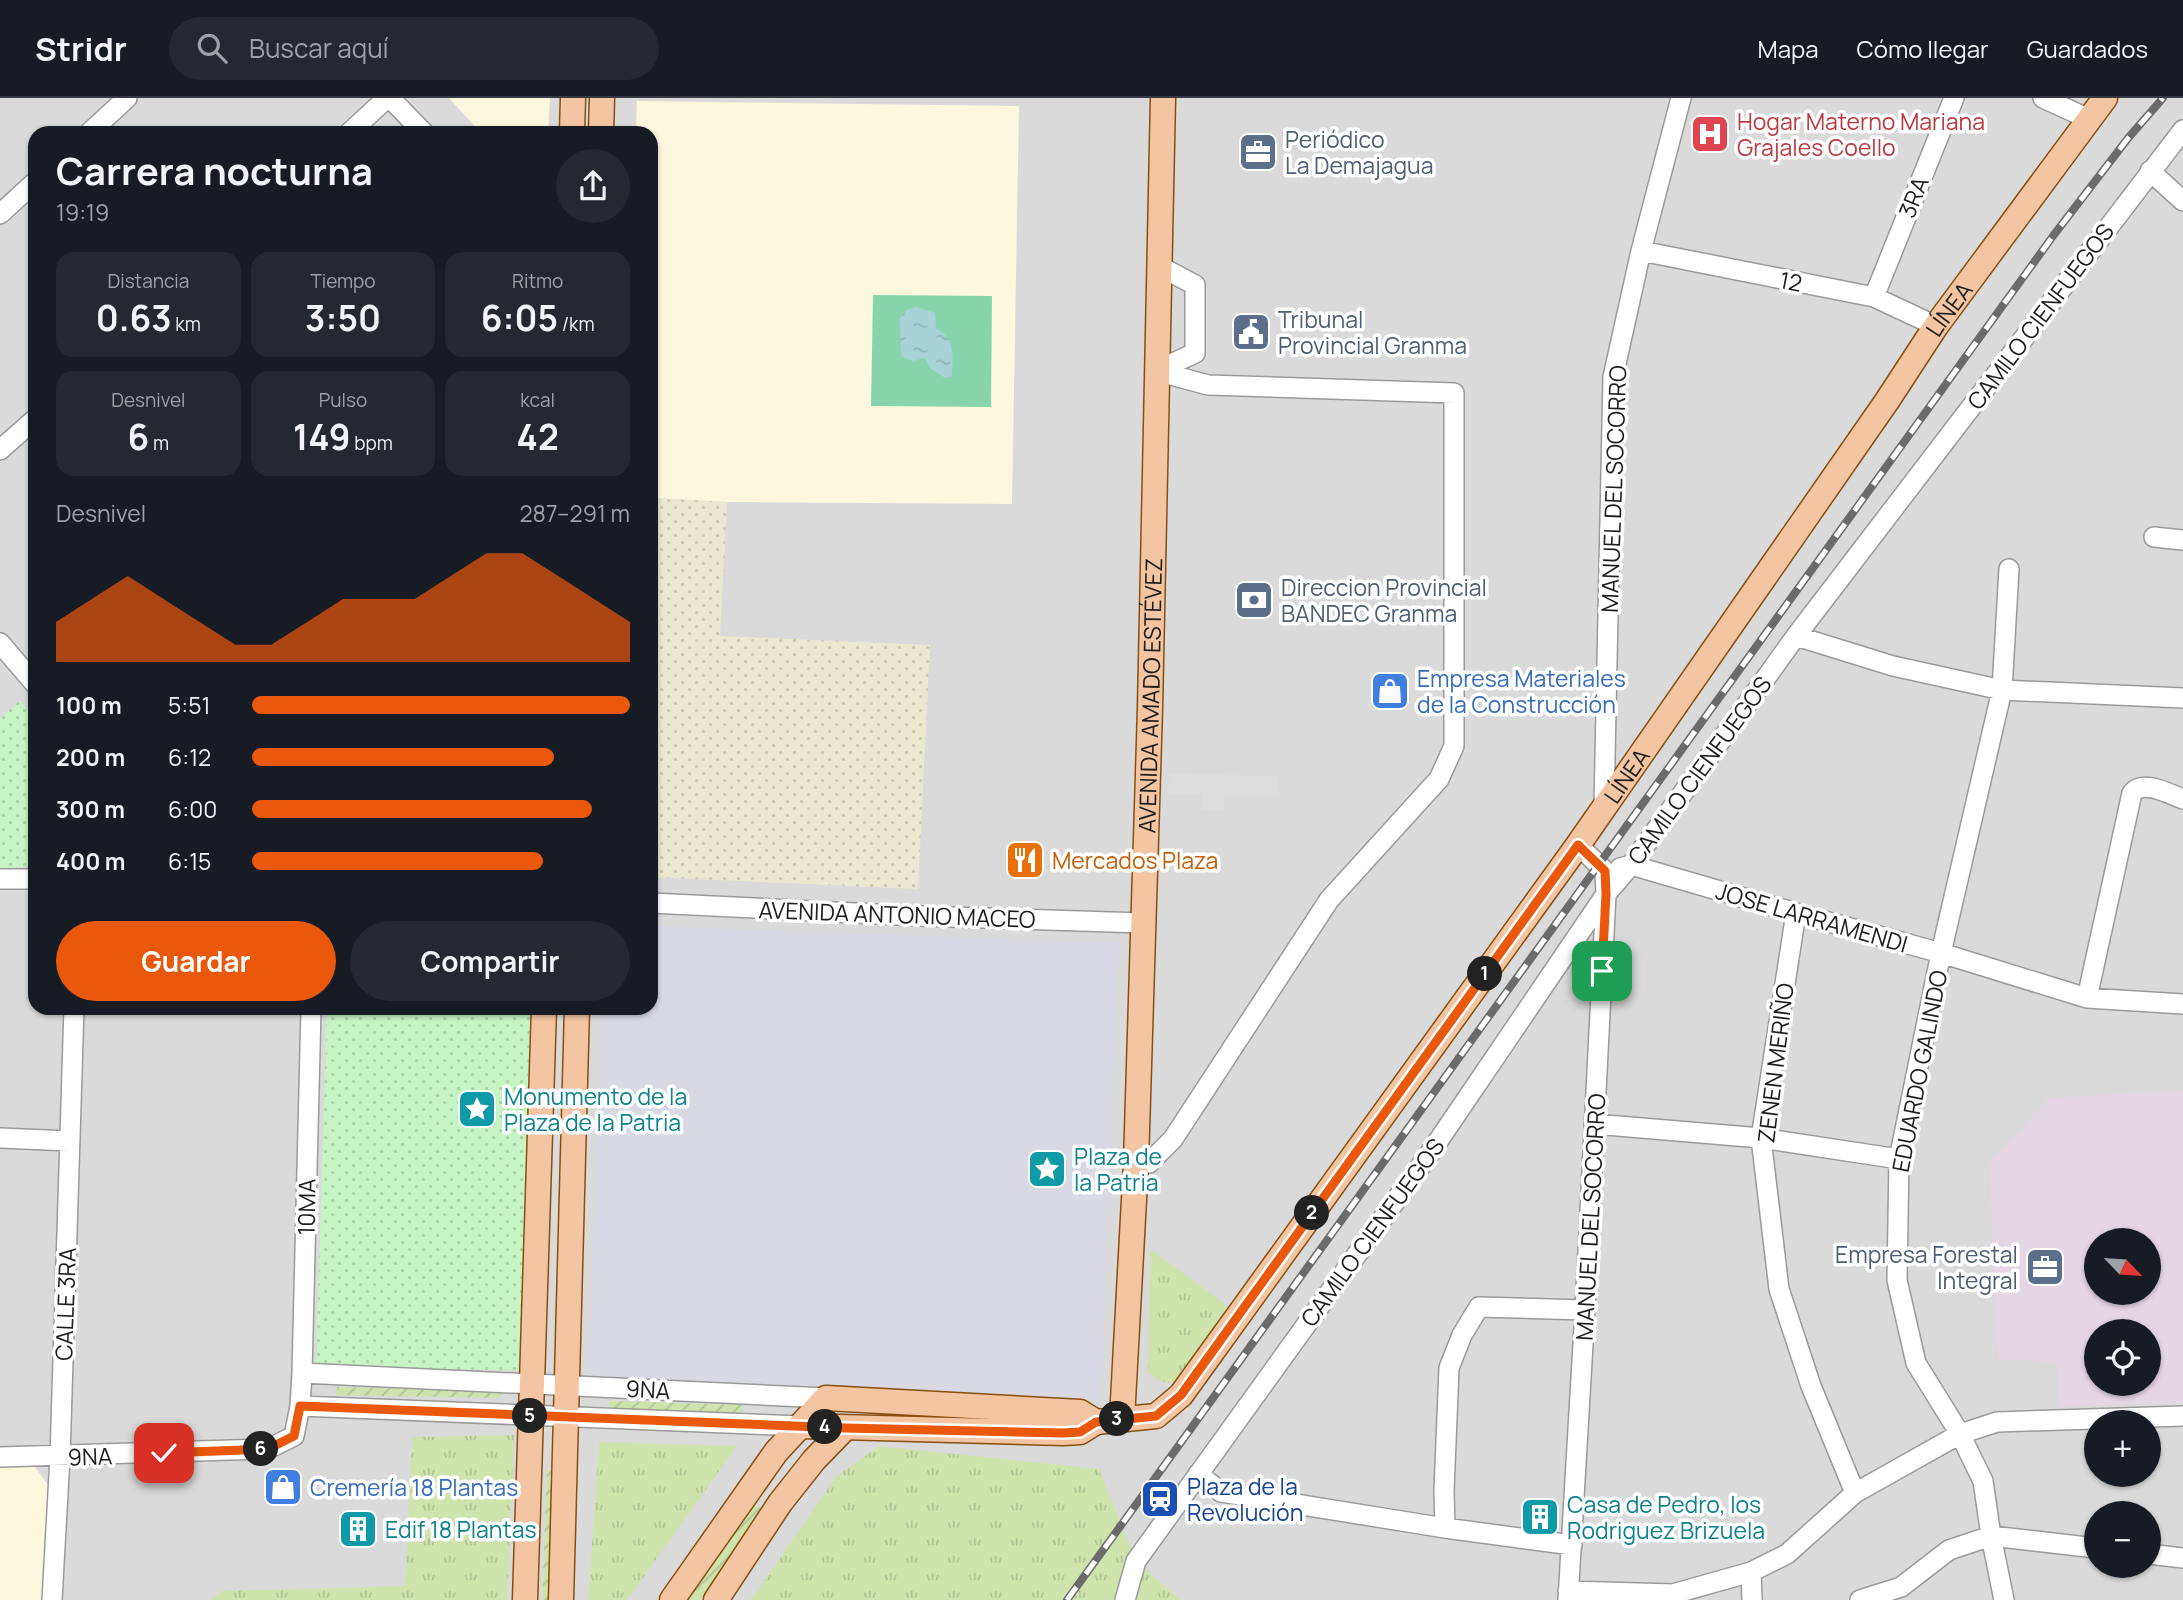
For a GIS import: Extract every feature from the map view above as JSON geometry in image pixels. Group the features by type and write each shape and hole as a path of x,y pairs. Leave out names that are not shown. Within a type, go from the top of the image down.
{"main road":[{"path":"572,126 573,98"},
{"path":"601,126 602,98"},
{"name":"AVENIDA AMADO ESTÉVEZ","path":"1122,1419 1136,1163 1150,708 1163,98"},
{"name":"LÍNEA","path":"1096,1422 1156,1416 1181,1395 1578,845 1887,401 1936,326 2105,98"},
{"path":"525,1600 544,1015"},
{"path":"561,1600 577,1015"},
{"path":"672,1600 752,1483 776,1452 826,1398 1080,1412 1096,1422 1080,1432 1063,1433 802,1426"},
{"path":"716,1600 780,1503 814,1460 845,1428"}],"street":[{"path":"97,126 127,98"},
{"path":"357,126 389,98 418,126"},
{"name":"MANUEL DEL SOCORRO","path":"1604,804 1613,377 1641,251 1681,98"},
{"name":"3RA","path":"1874,297 1954,98"},
{"path":"2043,98 2089,119"},
{"name":"CAMILO CIENFUEGOS","path":"1130,1599 1136,1561 1430,1153 1606,894 1631,864 1796,636 2183,130"},
{"path":"2150,171 2183,201"},
{"path":"0,214 28,188"},
{"name":"12","path":"1641,251 1874,297 1936,326"},
{"path":"1156,371 1195,353 1195,285 1158,266"},
{"path":"1136,1163 1149,1163 1173,1139 1329,900 1439,779 1454,746 1454,393 1208,385 1156,371"},
{"path":"0,450 28,425"},
{"path":"2154,537 2183,540"},
{"name":"EDUARDO GALINDO","path":"2004,1600 1983,1481 1960,1434 1916,1363 1897,1280 1899,1159 1941,953 2002,691 2009,569"},
{"path":"1796,636 1893,666 2002,691 2183,698"},
{"path":"0,643 28,676"},
{"path":"2087,998 2132,793 2136,788 2144,786 2183,799"},
{"path":"1578,845 1605,871 1631,864"},
{"name":"JOSE LARRAMENDI","path":"1631,864 2087,998 2183,1004"},
{"name":"MANUEL DEL SOCORRO","path":"1568,1596 1585,1310 1605,871"},
{"path":"0,879 28,879"},
{"name":"AVENIDA ANTONIO MACEO","path":"658,903 918,916 1143,923"},
{"name":"ZENEN MERIÑO","path":"1796,914 1761,1138 1779,1289 1811,1386 1855,1493"},
{"name":"CALLE 3RA","path":"52,1600 60,1457 74,1015"},
{"name":"10MA","path":"300,1406 311,1015"},
{"path":"1594,1124 1761,1138 1899,1159"},
{"path":"0,1138 70,1141"},
{"path":"1445,1528 1449,1368 1462,1335 1479,1307 1585,1310"},
{"name":"9NA","path":"302,1373 826,1398"},
{"path":"300,1406 531,1416"},
{"name":"9NA","path":"0,1457 268,1449 294,1436 300,1406"},
{"name":"9NA","path":"531,1416 802,1426"},
{"path":"1568,1596 1673,1594 1751,1572 1787,1555 1855,1493 1960,1434 1997,1422 2183,1416"},
{"path":"1198,1474 1221,1492 1445,1528 1572,1545"},
{"path":"1860,1600 1901,1587 1950,1550 1991,1536 2084,1547"},
{"path":"2161,1555 2183,1558"},
{"path":"1751,1572 1752,1600"}],"shaded area":[{"path":"0,98 2183,98 2183,1600 0,1600"},
{"path":"449,98 550,98 548,126 475,126"},
{"path":"637,101 1019,106 1012,504 727,502 658,498 658,126 636,126"},
{"path":"1169,774 1279,776 1279,796 1224,796 1224,810 1202,810 1202,794 1168,794"},
{"path":"658,926 1119,943 1101,1400 588,1380 602,1015 658,1015"},
{"name":"Empresa Forestal Integral","path":"2183,1091 2183,1402 2059,1407 2057,1362 1998,1359 1989,1164 2049,1098"},
{"path":"0,1467 35,1467 49,1486 44,1600 0,1600"}],"green space":[{"path":"873,295 992,296 991,407 871,406"},
{"path":"658,498 727,502 720,636 930,645 918,889 658,877"},
{"path":"20,701 28,710 28,867 0,868 0,718"},
{"path":"327,1015 536,1015 525,1371 316,1365"},
{"path":"1150,1249 1229,1307 1192,1364 1175,1381 1168,1383 1148,1372"},
{"path":"337,1387 501,1391 500,1398 336,1395"},
{"path":"609,1401 742,1405 742,1413 609,1409"},
{"path":"514,1435 507,1600 211,1600 222,1591 405,1586 412,1437"},
{"path":"599,1442 737,1446 627,1600 588,1600"},
{"path":"879,1446 1099,1469 1136,1561 1180,1600 751,1600 836,1477"},
{"path":"547,1470 556,1471 551,1600 542,1600"},
{"path":"751,1502 762,1510 700,1600 684,1600"}],"water":[{"path":"916,307 935,313 936,328 947,337 952,349 952,376 945,378 930,368 925,358 912,361 901,356 900,318 906,310"}],"railway":[{"path":"1067,1600 2053,236 2129,137 2163,98"}],"place":[{"name":"Hogar Materno Mariana Grajales Coello","path":"1710,134"},
{"name":"Periódico La Demajagua","path":"1258,152"},
{"name":"Tribunal Provincial Granma","path":"1251,332"},
{"name":"Direccion Provincial BANDEC Granma","path":"1254,600"},
{"name":"Empresa Materiales de la Construcción","path":"1390,691"},
{"name":"Mercados Plaza","path":"1025,860"},
{"name":"Monumento de la Plaza de la Patria","path":"477,1109"},
{"name":"Plaza de la Patria","path":"1047,1169"},
{"name":"Empresa Forestal Integral","path":"2045,1267"},
{"name":"Cremería 18 Plantas","path":"283,1487"},
{"name":"Plaza de la Revolución","path":"1160,1499"},
{"name":"Casa de Pedro, los Rodriguez Brizuela","path":"1540,1517"},
{"name":"Edif 18 Plantas","path":"358,1529"}],"route":[{"path":"164,1453 268,1449 294,1436 300,1406 845,1428 1063,1433 1080,1432 1096,1422 1156,1416 1181,1395 1578,845 1605,871 1602,971"}]}
